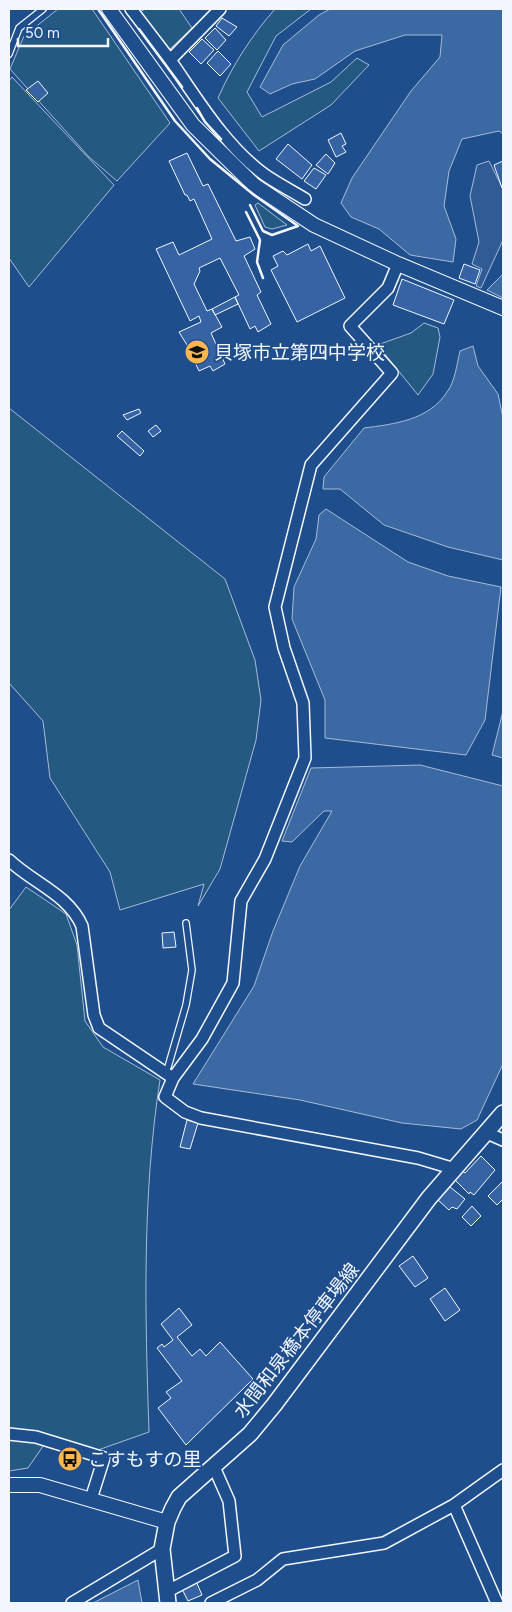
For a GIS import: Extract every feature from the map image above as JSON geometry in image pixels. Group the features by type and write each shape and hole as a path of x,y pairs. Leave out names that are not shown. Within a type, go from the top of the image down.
{"main road":[{"name":"水間和泉橋本停車場線","path":"167,1598 162,1549 166,1522 179,1497 250,1434 274,1405 429,1198 487,1134 503,1113"}],"street":[{"path":"109,9 193,125 252,182 314,226 503,308"},
{"path":"131,9 170,60 205,111 237,150 261,172 305,199"},
{"path":"170,60 220,9"},
{"path":"252,182 261,172"},
{"path":"398,264 388,288 350,326 392,373 311,465 275,607 284,648 303,703 305,758 265,859 241,901 233,983 202,1038 170,1073 165,1097 185,1112 201,1118 418,1158 456,1169"},
{"path":"9,860 61,898 76,913 82,926 94,1015 99,1028 170,1073"},
{"path":"487,1134 503,1140"},
{"path":"9,1434 36,1437 104,1458 91,1499"},
{"path":"167,1598 235,1556 230,1501 214,1467"},
{"path":"211,1603 257,1580 283,1559 384,1543 454,1505 503,1470"},
{"path":"9,1485 40,1485 166,1522"},
{"path":"454,1505 497,1603"},
{"path":"72,1603 162,1549"}],"lane":[{"path":"9,54 19,28 43,9"},
{"path":"170,1073 192,970 186,923"}],"shaded area":[{"path":"58,9 92,9 170,123 117,181 89,157 10,69 24,36"},
{"path":"145,9 179,9 192,28 168,51 140,12"},
{"path":"275,9 311,9 276,36 247,92 262,117 331,82 357,58 369,65 331,105 259,151 218,98 243,51"},
{"path":"330,9 503,9 503,134 499,131 462,139 449,171 444,206 456,239 453,262 410,255 379,229 351,217 341,203 352,178 411,91 440,57 442,35 405,35 355,51 315,79 292,84 270,94 260,87 283,45 319,15"},
{"path":"12,77 114,185 29,287 9,258 9,81"},
{"path":"489,161 503,189 503,240 481,288 476,286 482,269 472,264 479,242 470,196 477,165"},
{"path":"258,203 287,225 272,229 265,227 255,205"},
{"path":"503,274 503,298 487,290"},
{"path":"424,323 438,328 440,337 433,374 418,395 384,353 380,344 411,333"},
{"path":"473,346 478,366 498,394 503,418 503,560 448,547 384,525 340,489 323,489 324,477 364,428 388,425 410,419 431,409 440,401 452,383 460,351"},
{"path":"9,408 225,579 255,660 261,700 256,740 220,869 198,906 204,884 120,910 110,872 50,778 43,721 9,683"},
{"path":"326,509 408,562 448,576 501,587 485,720 466,755 325,738 325,700 292,619 294,587 316,539 319,515"},
{"path":"503,711 503,758 492,755"},
{"path":"420,765 503,786 503,1064 477,1120 461,1129 402,1123 300,1100 193,1084 254,986 273,931 300,866 332,811 324,811 292,842 282,841 311,768"},
{"path":"26,887 66,914 77,945 85,1021 103,1047 160,1080 150,1167 146,1255 146,1344 149,1432 98,1450 50,1436 28,1468 9,1471 9,910"},
{"path":"138,1580 142,1603 93,1603"}],"building":[{"path":"222,18 237,27 229,36 216,26"},
{"path":"215,28 226,40 217,50 205,38"},
{"path":"202,39 214,50 201,64 189,52"},
{"path":"218,51 231,64 220,76 207,63"},
{"path":"38,81 48,93 38,102 26,90"},
{"path":"341,133 346,144 342,146 346,152 336,157 328,140"},
{"path":"288,144 312,165 302,179 276,159"},
{"path":"187,153 203,186 208,184 236,241 250,237 255,249 244,256 261,292 257,295 271,324 258,332 255,326 250,329 235,297 239,295 220,258 199,268 200,271 194,284 207,311 212,309 222,327 211,333 225,364 213,371 210,366 199,371 193,358 199,354 193,342 187,345 179,332 201,322 199,316 190,321 156,249 173,242 179,255 212,239 194,199 190,201 187,195 185,195 169,161"},
{"path":"326,154 335,163 328,174 316,165"},
{"path":"503,161 503,188 502,188 494,165"},
{"path":"314,168 326,175 316,189 304,181"},
{"path":"308,244 311,251 320,246 345,298 297,322 271,270 278,266 273,256 283,251 287,255"},
{"path":"464,264 480,270 475,284 459,278"},
{"path":"402,279 454,300 444,324 393,305"},
{"path":"235,297 238,304 215,315 212,309"},
{"path":"139,409 141,413 127,420 123,415"},
{"path":"156,425 161,431 153,437 148,431"},
{"path":"122,431 144,451 140,456 117,436"},
{"path":"174,932 176,947 163,948 162,933"},
{"path":"187,1120 198,1123 190,1149 180,1147"},
{"path":"481,1156 495,1170 474,1195 470,1192 469,1194 454,1179 461,1170 465,1173"},
{"path":"503,1181 503,1199 497,1205 488,1196"},
{"path":"450,1187 465,1199 457,1209 452,1207 449,1210 438,1200"},
{"path":"472,1206 481,1216 471,1226 462,1217"},
{"path":"413,1256 428,1278 415,1287 399,1266"},
{"path":"445,1288 460,1310 445,1321 430,1299"},
{"path":"179,1308 192,1325 177,1337 192,1356 200,1349 206,1356 220,1342 253,1379 186,1445 158,1408 171,1398 166,1392 182,1381 157,1348 162,1344 164,1347 173,1340 161,1324"},
{"path":"196,1581 202,1595 188,1601 182,1589"}],"wall":[{"path":"98,9 175,121 210,159 254,195 298,226"},
{"path":"139,29 182,87"},
{"path":"197,108 205,122 221,139"},
{"path":"250,205 263,231 272,235 298,226"},
{"path":"246,212 260,240 257,262 263,278"}],"place":[{"name":"貝塚市立第四中学校","path":"197,352"},
{"name":"こすもすの里","path":"70,1459"}]}
